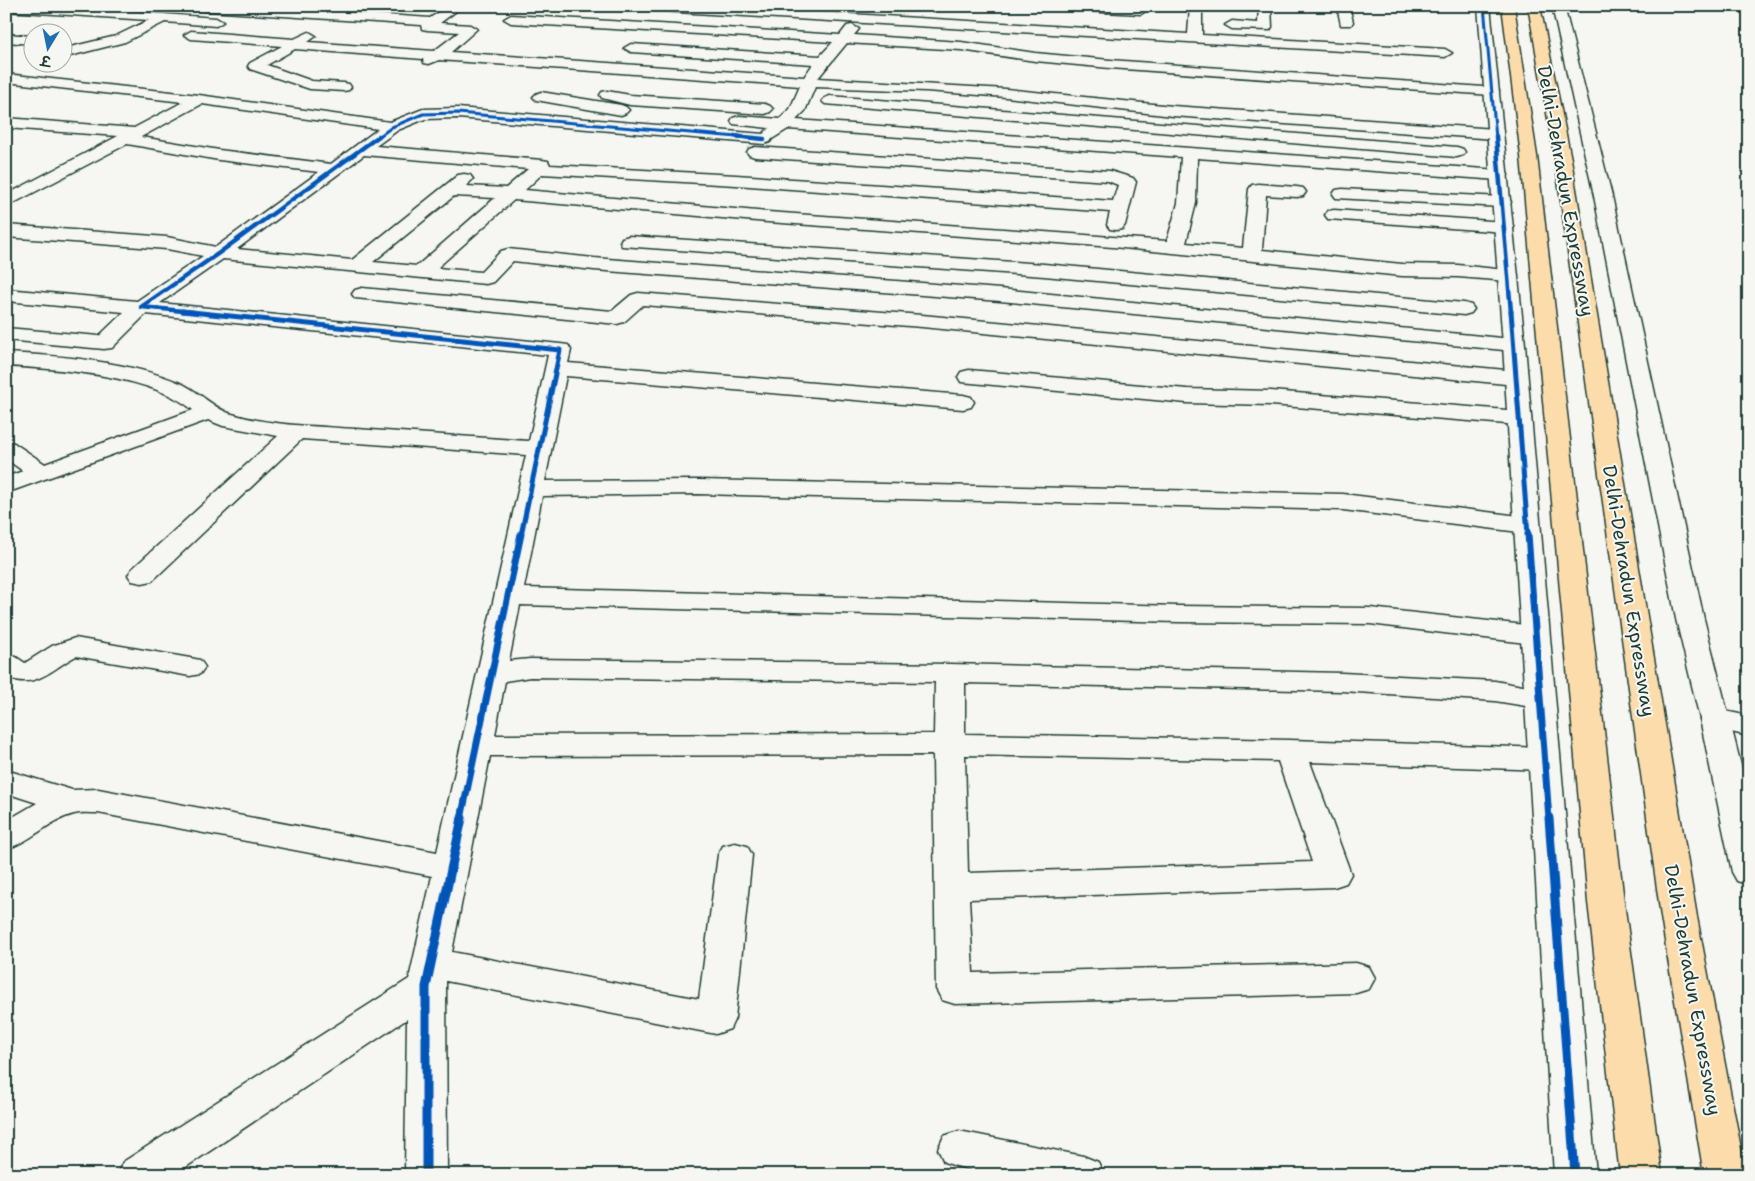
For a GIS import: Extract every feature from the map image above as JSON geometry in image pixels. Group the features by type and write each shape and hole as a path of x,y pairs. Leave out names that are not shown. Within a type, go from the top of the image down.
{"highway":[{"name":"Delhi-Dehradun Expressway","path":"1508,6 1529,156 1605,892 1641,1175"},
{"name":"Delhi-Dehradun Expressway","path":"1534,6 1563,159 1679,916 1725,1175"}],"street":[{"path":"72,51 120,39 187,6"},
{"path":"192,6 433,22 455,8"},
{"path":"642,6 1445,53"},
{"path":"736,180 767,139 799,105 819,67 870,6"},
{"path":"1053,15 1144,15 1111,8 1064,6"},
{"path":"1195,37 1196,6"},
{"path":"1223,25 1264,26 1265,6"},
{"path":"1343,6 1346,22"},
{"path":"1484,6 1489,208 1498,275 1514,345 1575,1175"},
{"path":"1558,6 1603,196 1690,619 1715,719 1749,872"},
{"path":"13,8 228,22"},
{"path":"434,8 455,8"},
{"path":"592,13 961,46 1011,55 1117,66 1259,74 1459,89 1485,103"},
{"path":"344,87 310,86 255,66 345,16"},
{"path":"511,19 847,35 984,38"},
{"path":"540,36 564,22"},
{"path":"294,26 322,28"},
{"path":"427,26 470,29 434,60"},
{"path":"137,30 292,44 434,60 819,67 849,55"},
{"path":"6,38 22,39"},
{"path":"72,42 101,43"},
{"path":"480,71 524,46"},
{"path":"631,48 819,67 926,87 1173,111 1462,131 1485,103"},
{"path":"610,59 838,68"},
{"path":"1053,98 1070,61"},
{"path":"6,78 22,71"},
{"path":"896,71 963,75"},
{"path":"6,78 155,92 198,100 290,110 392,127"},
{"path":"594,84 777,97 799,105"},
{"path":"607,95 630,100 799,105 1457,152"},
{"path":"541,97 767,139 938,164 1110,176 1127,182 1112,240"},
{"path":"6,202 198,100"},
{"path":"6,334 104,343 141,307 392,127 423,114 458,113 767,139 1188,153 1488,174"},
{"path":"6,122 131,136 219,155 334,169"},
{"path":"6,137 30,125"},
{"path":"360,150 542,165 421,272"},
{"path":"1175,247 1187,203 1188,153"},
{"path":"926,193 938,164"},
{"path":"355,267 478,166"},
{"path":"537,169 736,180 1121,207"},
{"path":"1252,255 1258,189 1297,192"},
{"path":"450,190 768,217 1112,240 1402,270 1458,271 1498,275"},
{"path":"1342,194 1489,208"},
{"path":"660,207 629,242 1044,270 1464,309"},
{"path":"1334,215 1477,225 1489,208"},
{"path":"6,231 167,243 218,253 486,278 508,255 614,266 1000,295 1514,345"},
{"path":"362,294 617,318 638,299 922,321 1516,378"},
{"path":"6,295 560,350 429,975 426,1175"},
{"path":"6,359 76,364 136,377 172,388 196,401 209,412 232,421 296,432 539,449"},
{"path":"556,369 963,402"},
{"path":"969,377 1187,396 1271,398 1519,418"},
{"path":"6,486 209,412"},
{"path":"142,575 296,432"},
{"path":"6,448 42,473"},
{"path":"531,489 698,486 1343,502 1527,525"},
{"path":"508,596 1178,614 1370,616 1535,635"},
{"path":"6,664 22,673 30,672 65,649 75,647 190,666"},
{"path":"492,673 530,668 950,673 1342,682 1495,691 1539,698"},
{"path":"950,673 951,886 955,988 1356,978"},
{"path":"1715,719 1749,726"},
{"path":"477,746 950,744 1290,751 1544,759"},
{"path":"951,886 1334,874 1290,751"},
{"path":"6,781 71,802"},
{"path":"6,837 46,812 71,802 98,801 451,867"},
{"path":"138,1175 429,975 716,1018 735,855"},
{"path":"959,1149 1083,1175"}],"cycle path":[{"path":"1484,6 1514,345 1575,1175"},
{"path":"426,1175 426,987 560,350 141,307 219,253 392,127 423,114 458,113 764,139"}]}
